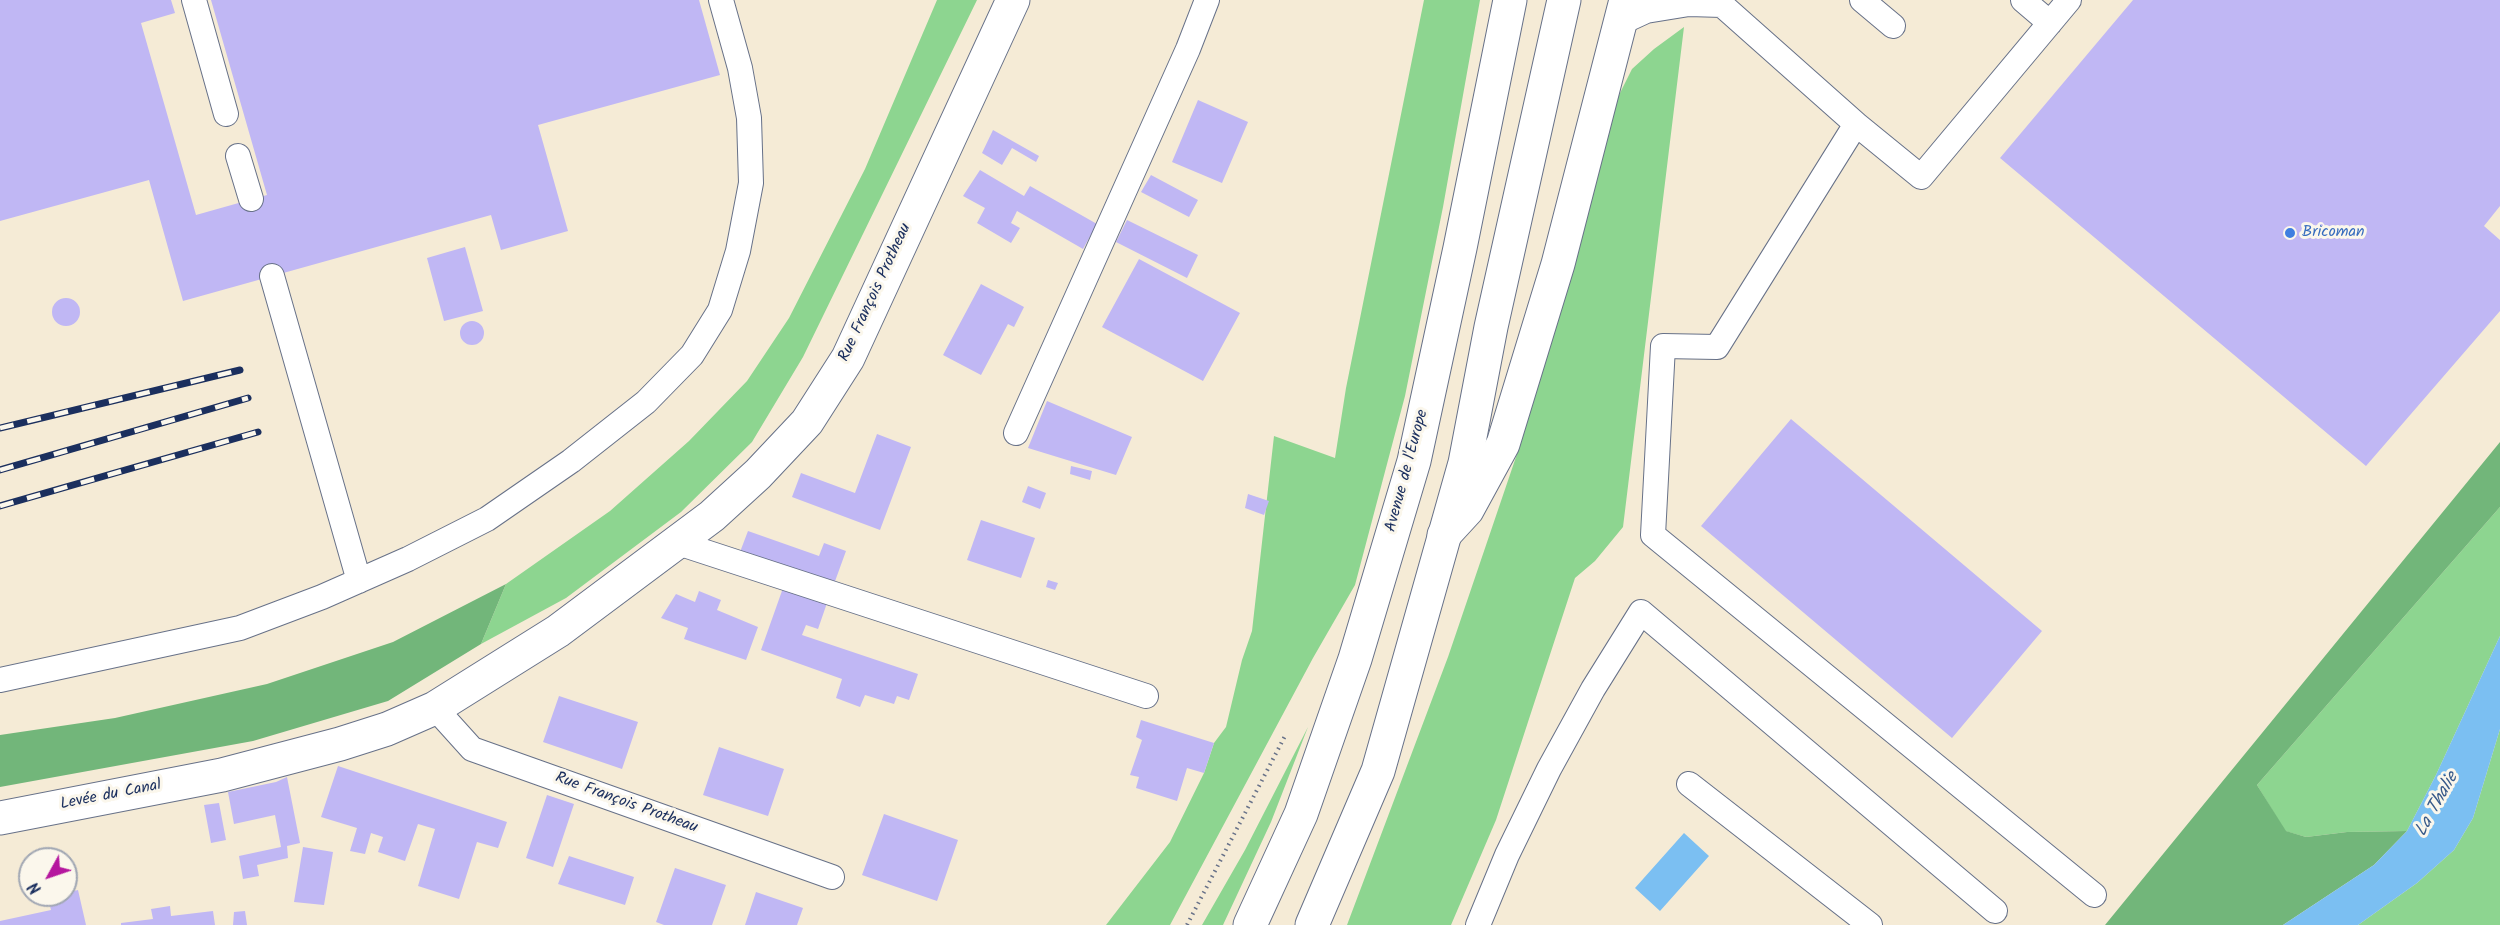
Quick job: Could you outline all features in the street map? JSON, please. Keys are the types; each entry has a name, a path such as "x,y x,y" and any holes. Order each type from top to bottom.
{"street":[{"name":"Rue François Protheau","path":"222,775 340,744 387,729 435,708 558,631 678,543 758,474 807,422 848,358 1013,0"},
{"name":"Avenue de l'Europe","path":"1250,925 1301,814 1356,659 1414,461 1510,0"},
{"path":"1312,925 1378,771 1465,463 1491,327 1564,0"},
{"path":"1444,535 1467,510 1503,444 1558,264 1623,12"},
{"name":"Levée du Canal","path":"0,818 222,775"}],"lane":[{"path":"194,0 226,114"},
{"path":"0,680 240,628 408,560 487,519 646,402 692,355 720,310 738,251 751,183 749,118 740,68 721,0"},
{"path":"1016,433 1208,0"},
{"path":"1862,0 1893,26"},
{"path":"2023,0 2050,23"},
{"path":"1623,12 1722,2 1856,124 1921,177 2069,0"},
{"path":"1856,124 1717,347 1663,346 1653,535 2094,895"},
{"path":"238,156 251,200"},
{"path":"272,276 359,581"},
{"path":"678,543 1146,696"},
{"path":"1478,925 1506,855 1549,769 1593,689 1641,612 1754,705 1995,911"},
{"name":"Rue François Protheau","path":"435,708 472,749 832,877"},
{"path":"1689,784 1870,925"}],"green space":[{"path":"937,0 977,0 803,357 752,442 681,512 566,598 481,644 506,584 610,511 689,441 747,381 789,318 865,169"},
{"path":"1424,0 1480,0 1443,207 1405,396 1355,585 1313,658 1170,925 1106,925 1170,842 1204,773 1214,743 1226,727 1242,660 1252,631 1274,436 1335,458 1346,388"},
{"path":"1684,27 1623,527 1595,561 1575,578 1496,820 1451,925 1347,925 1448,657 1517,454 1617,99 1632,69"},
{"path":"2500,442 2500,507 2257,785 2286,831 2306,837 2347,832 2407,831 2374,865 2283,925 2105,925"},
{"path":"2500,507 2500,636 2436,775 2407,831 2347,832 2306,837 2285,831 2257,785"},
{"path":"506,584 481,644 388,701 253,741 0,787 0,735 115,718 267,684 393,642"},
{"path":"1308,727 1271,822 1223,925 1202,925 1245,850"},
{"path":"2500,729 2500,925 2358,925 2417,883 2454,850 2473,818"}],"water":[{"name":"La Thalie","path":"2500,636 2500,729 2473,818 2454,850 2417,883 2358,925 2283,925 2374,865 2407,831 2436,775"},
{"path":"1684,833 1709,856 1660,911 1635,888"}],"building":[{"path":"0,0 171,0 175,13 141,23 196,215 267,195 211,0 699,0 720,75 538,125 568,231 501,250 491,215 183,301 149,180 0,221"},
{"name":"Bricoman","path":"2133,0 2500,0 2500,206 2484,226 2500,240 2500,311 2366,466 2000,158"},
{"path":"1198,100 1248,122 1222,183 1172,162"},
{"path":"993,130 1039,156 1036,162 1012,148 1002,165 982,153"},
{"path":"980,170 1024,196 1030,186 1097,224 1083,249 1017,211 1011,223 1020,228 1011,243 977,223 985,208 963,196"},
{"path":"1151,175 1198,200 1189,217 1141,192"},
{"path":"1127,220 1198,255 1187,278 1116,242"},
{"path":"465,247 483,311 444,321 427,258"},
{"path":"1139,259 1240,313 1203,381 1102,327"},
{"path":"981,284 1024,307 1014,327 1008,324 981,375 943,355"},
{"path":"66,298 76,302 80,312 76,322 66,326 56,322 52,312 56,302"},
{"path":"472,321 477,322 483,328 483,338 477,344 472,345 467,344 461,338 460,333 461,328 467,322"},
{"path":"1047,401 1132,437 1116,475 1028,448"},
{"path":"1791,419 2042,631 1952,738 1701,526"},
{"path":"877,434 911,447 880,530 792,497 801,473 855,493"},
{"path":"1071,466 1092,471 1090,480 1070,474"},
{"path":"1028,486 1046,493 1040,509 1022,502"},
{"path":"1248,494 1269,501 1264,515 1245,508"},
{"path":"981,520 1035,538 1021,578 967,560"},
{"path":"748,531 819,556 824,543 846,551 834,584 740,552"},
{"path":"1048,580 1058,583 1055,590 1046,587"},
{"path":"783,588 827,603 818,629 806,625 802,635 918,674 909,700 897,696 894,704 865,695 860,707 836,698 842,679 761,650"},
{"path":"699,591 721,600 717,610 758,627 746,660 684,639 688,628 661,618 676,594 695,602"},
{"path":"559,696 638,722 622,769 543,742"},
{"path":"1141,720 1214,743 1204,773 1187,768 1177,801 1136,788 1139,777 1130,775 1142,740 1136,737"},
{"path":"719,747 784,769 768,816 703,795"},
{"path":"338,766 507,822 498,848 477,842 459,899 418,886 435,829 418,824 405,861 378,852 383,837 371,833 365,854 350,851 357,828 321,817"},
{"path":"287,777 300,843 287,846 288,858 257,865 259,876 243,879 239,856 281,847 275,815 234,824 228,792 276,782"},
{"path":"547,795 574,804 553,867 526,858"},
{"path":"219,803 226,840 211,843 204,805"},
{"path":"884,814 958,840 937,901 862,875"},
{"path":"303,847 333,852 324,905 294,902"},
{"path":"569,856 634,877 625,905 558,884"},
{"path":"675,868 726,885 712,925 664,925 656,922"},
{"path":"78,890 86,925 0,925 0,921 51,910 50,907 78,907"},
{"path":"756,892 803,908 797,925 745,925"},
{"path":"170,906 171,916 213,911 215,925 121,925 121,923 153,919 151,909"},
{"path":"245,911 247,925 233,925 234,912"}],"railway":[{"path":"0,428 240,370"},
{"path":"0,470 248,398"},
{"path":"0,506 258,432"}],"place":[{"name":"Bricoman","path":"2290,233"}]}
